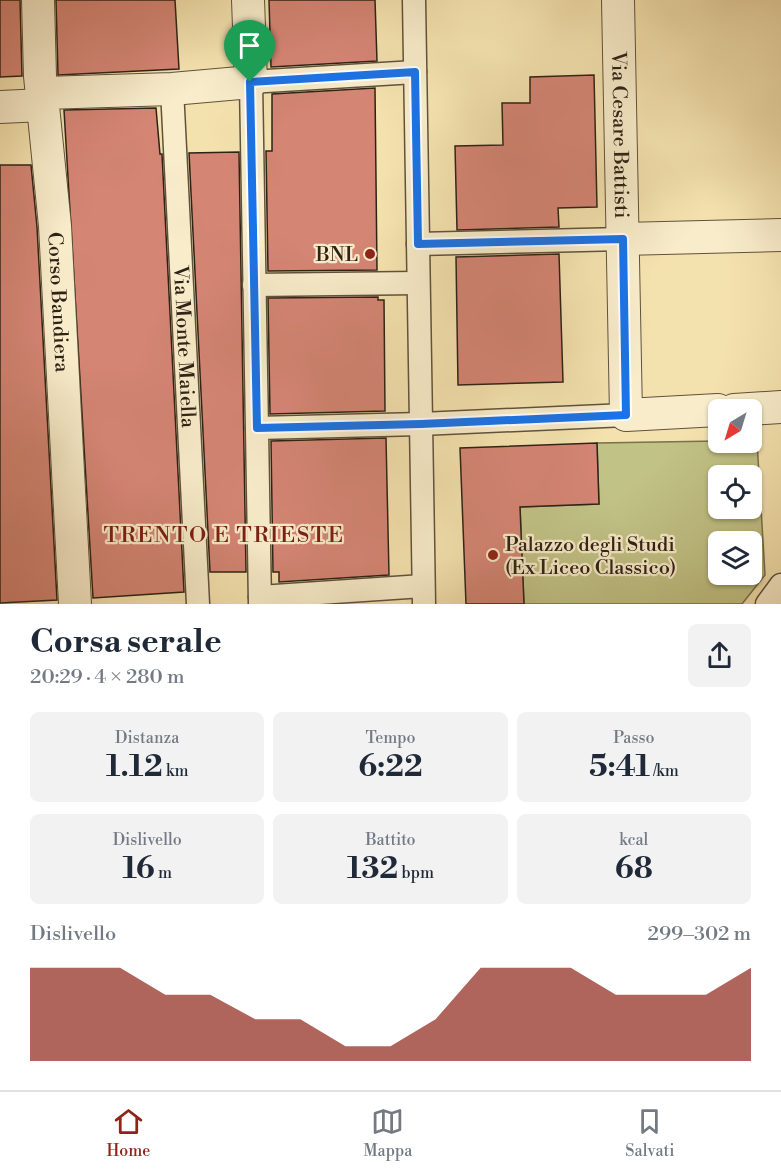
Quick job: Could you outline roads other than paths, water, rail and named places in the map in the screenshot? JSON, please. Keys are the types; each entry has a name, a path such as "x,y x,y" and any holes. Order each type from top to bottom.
{"street":[{"name":"Corso Bandiera","path":"38,0 40,76 55,226 75,604"},
{"path":"248,0 260,600 424,595 414,0"},
{"name":"Via Cesare Battisti","path":"618,0 626,415"},
{"path":"0,107 44,99 250,82 415,72"},
{"name":"Via Monte Maiella","path":"172,89 198,604"},
{"path":"418,244 781,235"},
{"path":"254,285 417,283"},
{"path":"762,408 781,407"},
{"path":"257,428 421,424 708,411"},
{"path":"767,604 781,585"}],"place":[{"name":"BNL","path":"370,254"},
{"name":"Palazzo degli Studi (Ex Liceo Classico)","path":"493,555"}],"district":[{"name":"TRENTO E TRIESTE","path":"224,534"}]}
